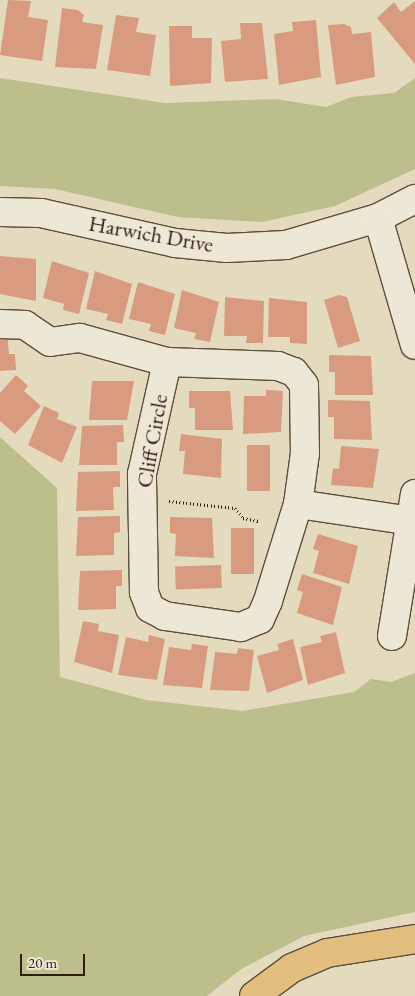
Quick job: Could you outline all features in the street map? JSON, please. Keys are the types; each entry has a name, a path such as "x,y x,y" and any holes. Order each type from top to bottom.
{"main road":[{"path":"254,996 292,968 327,953 415,939"}],"street":[{"name":"Harwich Drive","path":"0,212 41,213 175,243 227,248 286,245 378,218 415,199"},
{"path":"378,218 415,345"},
{"path":"0,324 25,325 50,342 80,338 167,362"},
{"name":"Cliff Circle","path":"167,362 278,366 294,372 304,385 305,453 298,504 260,619 241,627 165,616 150,608 144,592 142,474 167,362"},
{"path":"392,636 415,494"},
{"path":"298,504 412,521"}],"path":[{"path":"169,501 235,508 243,518 259,521"}],"green space":[{"path":"0,78 165,103 276,99 326,107 351,97 394,93 415,78 415,169 335,206 262,222 178,217 55,189 0,186"},
{"path":"0,437 57,488 60,677 146,700 243,711 354,692 371,679 391,682 415,673 415,912 304,936 241,969 207,996 0,996"}],"building":[{"path":"8,0 31,1 28,17 48,20 42,61 0,55"},
{"path":"415,1 415,64 377,18 394,2 401,12"},
{"path":"62,8 78,10 84,15 82,22 103,25 96,69 55,67"},
{"path":"116,15 139,18 136,32 156,35 150,76 107,70"},
{"path":"316,20 321,77 279,85 274,34 293,31 292,22"},
{"path":"240,23 262,23 268,79 225,82 221,41 241,39"},
{"path":"344,24 351,27 352,34 371,32 375,77 336,85 328,25"},
{"path":"169,26 192,26 192,38 212,38 211,83 170,86"},
{"path":"0,256 36,259 36,301 0,294"},
{"path":"52,261 89,273 79,314 63,310 64,304 43,298"},
{"path":"95,271 132,284 122,324 106,320 108,314 86,309"},
{"path":"138,282 175,294 165,335 149,331 151,324 129,319"},
{"path":"182,290 219,302 210,342 194,339 196,333 174,328"},
{"path":"339,295 347,297 360,341 338,348 324,300"},
{"path":"225,297 264,301 263,343 246,343 247,336 224,336"},
{"path":"269,298 307,302 307,344 290,343 290,337 268,337"},
{"path":"0,332 7,332 9,354 15,354 16,370 0,371"},
{"path":"329,355 371,356 373,395 335,395 335,372 329,372"},
{"path":"16,375 28,386 24,391 41,406 15,434 0,421 0,393"},
{"path":"92,381 134,381 127,420 89,420"},
{"path":"266,390 283,391 281,432 243,434 244,396 266,396"},
{"path":"189,391 230,391 233,430 195,430 195,408 189,408"},
{"path":"328,400 370,401 372,440 334,439 334,417 328,417"},
{"path":"44,406 59,413 57,419 77,427 62,463 28,445"},
{"path":"123,425 124,442 117,442 117,465 79,465 82,426"},
{"path":"181,434 222,439 221,478 183,474 185,451 179,451"},
{"path":"247,445 270,445 270,491 247,491"},
{"path":"341,446 379,449 373,488 331,485 333,468 339,469"},
{"path":"120,471 120,487 113,487 114,510 76,511 78,472"},
{"path":"120,516 120,532 114,533 114,555 76,556 78,517"},
{"path":"170,517 212,518 214,558 175,556 176,534 170,533"},
{"path":"231,528 254,528 254,574 231,574"},
{"path":"318,534 358,546 349,584 313,573 319,551 313,549"},
{"path":"221,565 222,588 176,590 175,567"},
{"path":"122,570 122,586 116,586 116,609 78,610 80,571"},
{"path":"302,574 342,587 333,625 297,613 303,592 297,590"},
{"path":"83,621 99,624 98,631 119,635 112,673 74,662"},
{"path":"336,632 345,673 308,685 300,647 322,642 320,636"},
{"path":"149,635 165,639 157,680 118,675 126,637 148,642"},
{"path":"293,639 303,680 267,693 257,656 279,650 277,644"},
{"path":"192,644 208,646 202,688 163,685 169,647 191,650"},
{"path":"238,648 254,650 249,691 210,690 215,652 237,654"}]}
